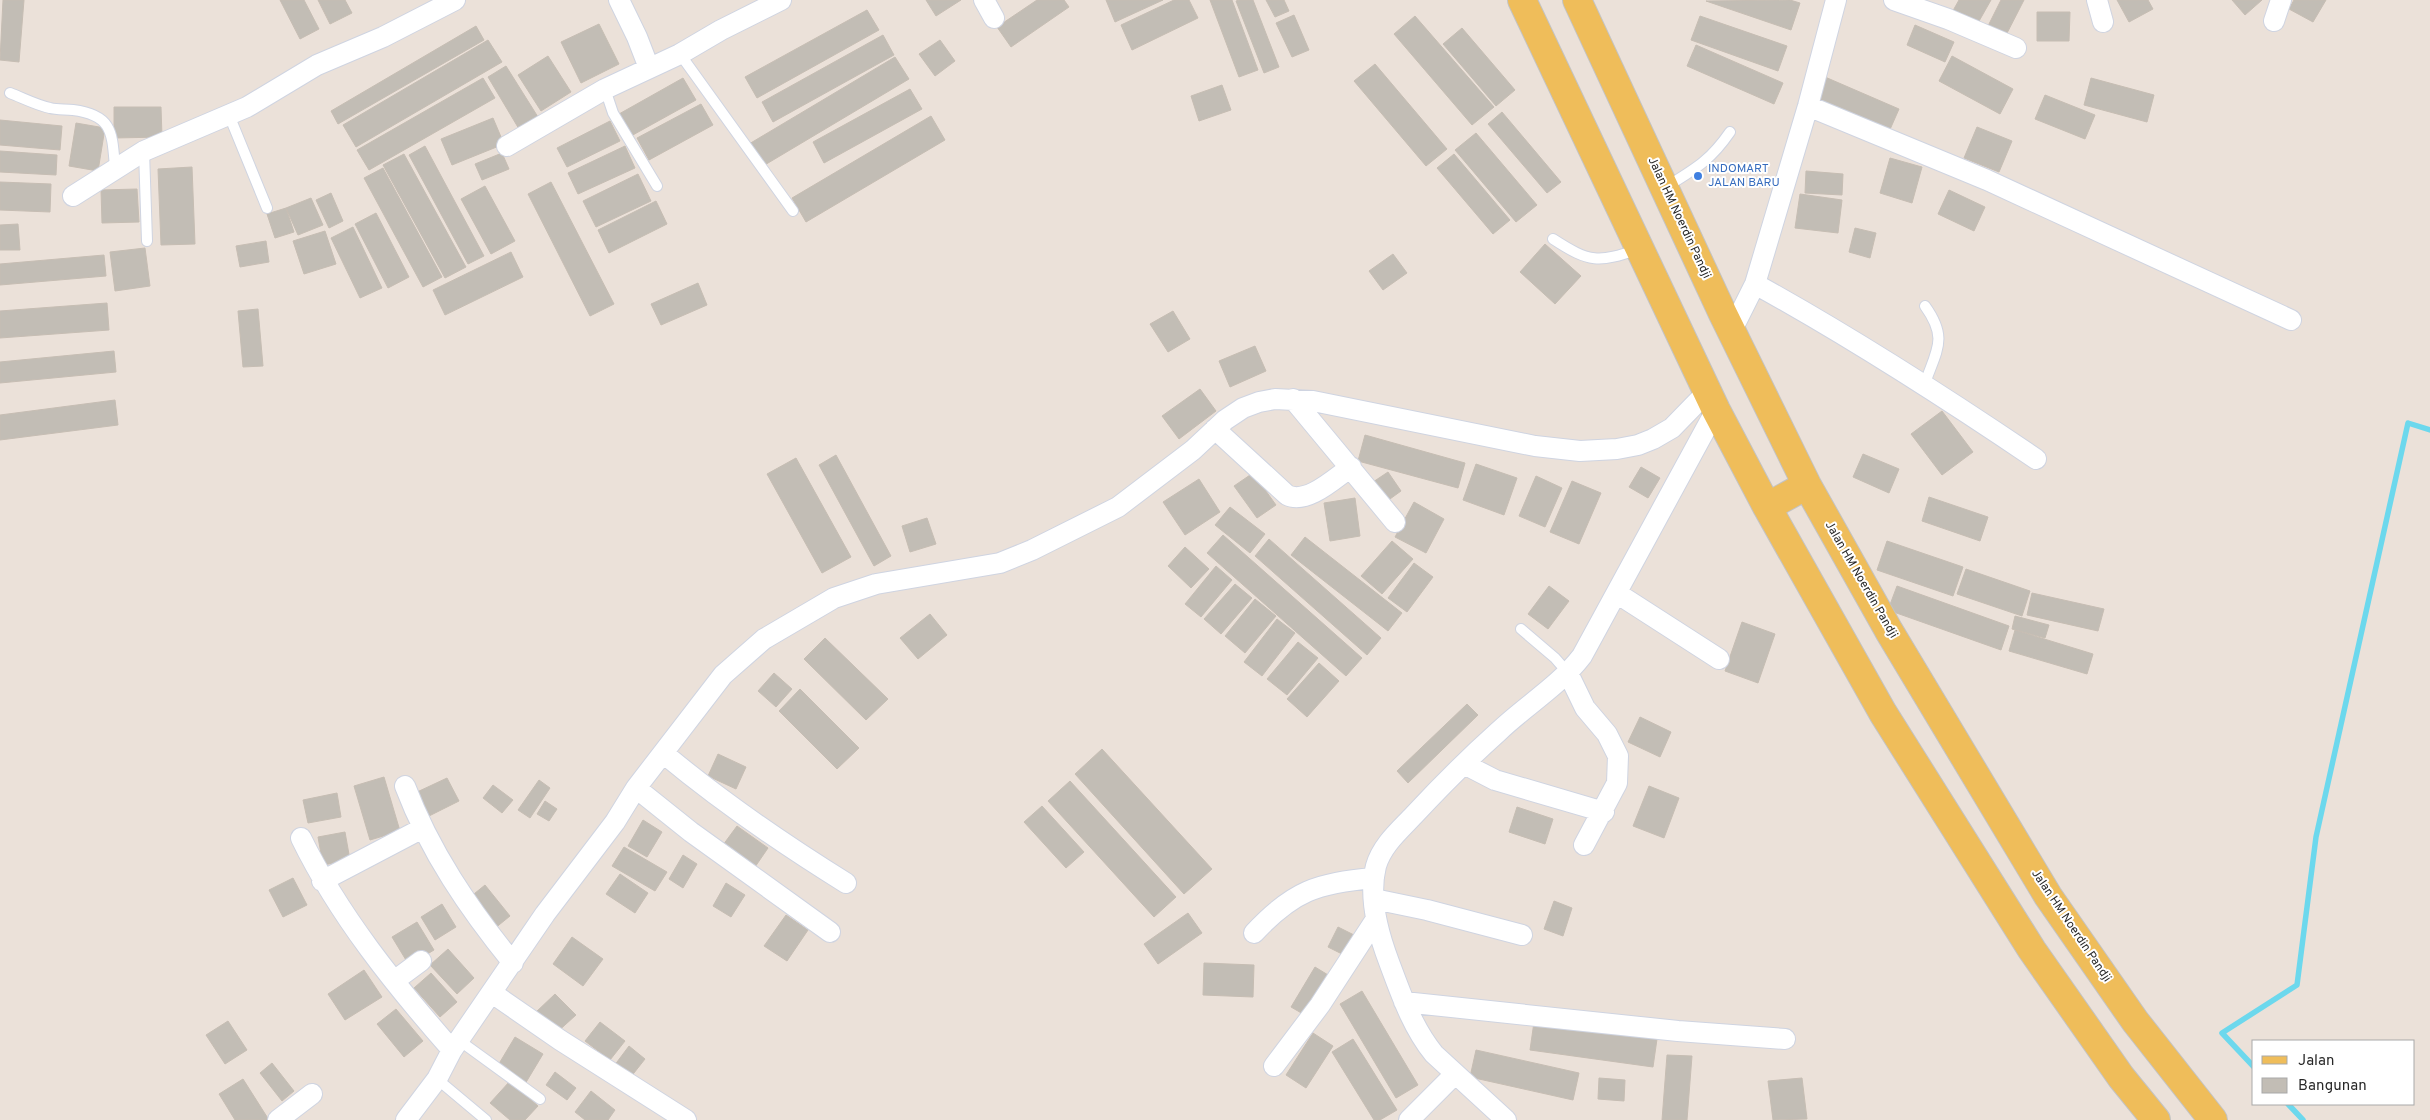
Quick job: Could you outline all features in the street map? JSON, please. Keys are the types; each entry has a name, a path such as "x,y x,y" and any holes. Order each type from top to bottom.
{"main road":[{"path":"1522,0 1712,401 1766,507 1883,712 2027,942 2121,1077 2156,1120"},
{"name":"Jalan HM Noerdin Pandji","path":"1577,0 1675,182 1732,330 1807,485 1890,631 2048,896 2136,1021 2213,1120"},
{"path":"1766,507 1807,485"}],"street":[{"path":"73,196 115,167 144,151 247,107 317,65 383,37 455,0"},
{"path":"619,0 637,37 649,68"},
{"path":"507,146 605,89 680,54 721,30 781,0"},
{"path":"984,0 994,18"},
{"path":"1732,330 1755,284 1808,106 1836,0"},
{"path":"1894,0 1948,19 2016,48"},
{"path":"2096,0 2103,22"},
{"path":"2274,21 2281,0"},
{"path":"1808,106 1987,180 2291,320"},
{"path":"1755,284 1860,343 1925,384 2036,459"},
{"path":"406,1120 437,1079 456,1045 545,914 615,822 636,788 723,675 773,634 834,598 876,584 1000,563 1032,550 1118,507 1170,468 1215,429 1243,408 1259,402 1293,399 1352,408 1535,446 1580,451 1617,449 1638,445 1672,428 1712,401"},
{"path":"1293,399 1395,522"},
{"path":"1506,1120 1423,1042 1404,1002 1375,909 1374,878 1379,858 1387,845 1427,801 1498,732 1568,673 1592,642 1618,594 1712,401"},
{"path":"1215,429 1284,493 1293,498 1303,497 1351,467"},
{"path":"1618,594 1719,659"},
{"path":"1568,673 1585,708 1607,734 1618,756 1617,783 1604,812 1584,845"},
{"path":"663,753 721,801 782,844 846,883"},
{"path":"1466,765 1494,780 1604,812"},
{"path":"405,786 423,828 444,868 484,926 513,963"},
{"path":"636,788 691,832 830,932"},
{"path":"322,881 423,828"},
{"path":"301,838 322,881 394,981 456,1045"},
{"path":"1254,933 1282,905 1295,896 1337,883 1374,878"},
{"path":"1375,909 1426,910 1522,935"},
{"path":"1274,1066 1320,1005 1375,909"},
{"path":"394,981 421,961"},
{"path":"492,993 547,1031 686,1120"},
{"path":"1404,1002 1678,1031 1785,1039"},
{"path":"1409,1120 1455,1074"},
{"path":"278,1120 312,1094"}],"lane":[{"path":"680,54 793,211"},
{"path":"605,89 614,114 657,186"},
{"path":"10,93 51,108 85,112 99,116 108,126 113,144 115,167"},
{"path":"229,115 267,208"},
{"path":"1675,182 1698,169 1713,154 1730,132"},
{"path":"144,151 147,241"},
{"path":"1554,239 1570,250 1596,260 1605,260 1640,248"},
{"path":"1925,306 1934,320 1939,338 1925,384"},
{"path":"1521,629 1555,658 1568,673"},
{"path":"456,1045 540,1099"},
{"path":"437,1079 486,1120"}],"building":[{"path":"3,0 24,0 19,62 0,60"},
{"path":"280,0 304,0 319,29 300,39"},
{"path":"318,0 345,0 352,13 330,24"},
{"path":"926,0 961,0 936,16"},
{"path":"1037,0 1064,0 1069,7 1011,47 997,27"},
{"path":"1106,0 1163,0 1115,22"},
{"path":"1174,0 1189,0 1198,18 1132,50 1121,25"},
{"path":"1210,0 1232,0 1258,70 1239,77"},
{"path":"1253,0 1279,67 1264,73 1236,1"},
{"path":"1266,0 1284,0 1289,11 1275,17"},
{"path":"1790,0 1800,3 1791,30 1706,1"},
{"path":"1959,0 1991,0 1974,30 1950,16"},
{"path":"2001,0 2024,0 2004,39 1986,30"},
{"path":"2117,0 2148,0 2153,9 2129,22"},
{"path":"2232,0 2262,0 2245,15"},
{"path":"2294,0 2326,0 2313,22 2289,9"},
{"path":"867,10 879,30 757,98 745,77"},
{"path":"2037,12 2070,12 2069,41 2037,41"},
{"path":"1294,15 1309,50 1292,57 1276,23"},
{"path":"1415,16 1494,107 1472,125 1394,34"},
{"path":"1700,16 1787,46 1778,71 1691,40"},
{"path":"599,24 619,64 581,83 561,42"},
{"path":"1915,25 1954,42 1945,62 1907,45"},
{"path":"476,26 484,40 338,124 331,111"},
{"path":"1462,28 1515,90 1496,106 1443,44"},
{"path":"883,35 894,55 773,122 762,102"},
{"path":"488,40 502,62 356,147 343,125"},
{"path":"940,40 955,61 935,76 919,54"},
{"path":"1696,45 1783,83 1774,104 1687,66"},
{"path":"548,56 571,92 541,111 518,75"},
{"path":"1952,56 2013,89 2000,114 1939,81"},
{"path":"895,57 909,79 763,166 749,144"},
{"path":"1375,64 1447,149 1426,166 1354,81"},
{"path":"506,66 538,117 519,129 488,77"},
{"path":"1825,77 1899,109 1888,134 1814,103"},
{"path":"483,78 495,98 369,170 357,150"},
{"path":"683,78 696,100 631,136 619,114"},
{"path":"2091,78 2154,95 2147,122 2084,105"},
{"path":"1222,85 1231,110 1199,121 1191,96"},
{"path":"910,89 922,109 824,163 813,142"},
{"path":"2045,95 2095,115 2085,139 2035,119"},
{"path":"701,104 713,125 649,160 637,138"},
{"path":"114,107 161,107 162,137 114,138"},
{"path":"1502,112 1561,182 1547,193 1488,124"},
{"path":"931,116 945,140 806,222 792,198"},
{"path":"493,118 504,144 452,165 441,139"},
{"path":"0,120 62,126 60,150 0,145"},
{"path":"610,121 620,141 567,167 557,148"},
{"path":"76,123 105,128 98,171 69,166"},
{"path":"1977,127 2012,141 1999,172 1964,158"},
{"path":"1476,133 1537,205 1516,222 1455,150"},
{"path":"425,146 484,256 468,264 409,155"},
{"path":"625,146 635,168 578,194 568,173"},
{"path":"0,151 57,155 56,175 0,172"},
{"path":"502,153 509,169 482,180 475,164"},
{"path":"404,154 466,267 445,278 383,165"},
{"path":"1454,154 1510,220 1493,234 1437,168"},
{"path":"1890,158 1922,167 1912,203 1880,193"},
{"path":"192,167 195,244 161,245 158,169"},
{"path":"383,168 442,277 423,287 364,178"},
{"path":"1806,171 1843,174 1842,195 1805,193"},
{"path":"638,174 651,201 596,227 583,201"},
{"path":"0,182 51,184 50,212 0,210"},
{"path":"551,182 614,304 590,316 528,194"},
{"path":"485,186 515,241 491,254 461,199"},
{"path":"137,189 139,222 102,223 101,190"},
{"path":"1949,190 1985,207 1974,231 1938,214"},
{"path":"331,193 343,221 329,228 316,200"},
{"path":"1800,194 1842,200 1838,233 1795,228"},
{"path":"311,198 323,225 298,235 286,208"},
{"path":"656,201 667,224 609,253 598,230"},
{"path":"286,208 294,232 275,238 267,214"},
{"path":"376,213 409,277 388,288 355,224"},
{"path":"18,224 20,250 0,250 0,225"},
{"path":"353,227 382,288 360,298 331,238"},
{"path":"1855,228 1876,233 1870,258 1849,252"},
{"path":"325,231 336,264 304,274 293,241"},
{"path":"266,241 269,262 240,267 236,246"},
{"path":"1545,244 1581,276 1555,304 1520,272"},
{"path":"145,248 150,286 115,291 110,252"},
{"path":"511,252 523,277 445,315 433,290"},
{"path":"1393,254 1407,273 1383,290 1369,271"},
{"path":"104,255 106,276 0,285 0,264"},
{"path":"698,283 707,305 661,325 651,304"},
{"path":"107,303 109,330 0,338 0,311"},
{"path":"258,309 263,366 243,367 238,311"},
{"path":"1173,311 1190,339 1168,352 1150,324"},
{"path":"1255,346 1266,371 1230,387 1219,361"},
{"path":"114,351 116,372 0,383 0,362"},
{"path":"1200,389 1216,411 1179,439 1162,416"},
{"path":"115,400 118,425 0,440 0,415"},
{"path":"1942,411 1973,452 1942,475 1911,434"},
{"path":"1365,435 1465,463 1458,488 1358,461"},
{"path":"1863,454 1899,469 1889,493 1853,477"},
{"path":"836,455 891,556 874,566 819,465"},
{"path":"796,458 851,557 822,573 767,474"},
{"path":"1476,464 1517,478 1504,515 1463,500"},
{"path":"1641,467 1660,478 1648,498 1629,487"},
{"path":"1388,472 1401,491 1383,504 1370,484"},
{"path":"1253,473 1276,505 1257,518 1234,486"},
{"path":"1536,476 1562,488 1545,527 1519,516"},
{"path":"1199,479 1220,512 1185,535 1163,502"},
{"path":"1572,481 1601,493 1579,544 1550,532"},
{"path":"1929,497 1988,517 1980,541 1922,521"},
{"path":"1355,498 1360,536 1330,541 1324,503"},
{"path":"1414,502 1444,519 1426,553 1395,537"},
{"path":"1230,507 1265,534 1250,553 1215,525"},
{"path":"927,518 936,544 910,552 902,526"},
{"path":"1223,535 1362,658 1346,676 1207,553"},
{"path":"1305,537 1402,613 1388,631 1291,555"},
{"path":"1269,539 1381,638 1367,655 1255,556"},
{"path":"1392,541 1413,559 1382,594 1361,576"},
{"path":"1887,541 1963,567 1953,596 1877,570"},
{"path":"1185,547 1209,569 1191,588 1168,566"},
{"path":"1414,563 1433,577 1407,612 1388,598"},
{"path":"1216,566 1232,580 1201,617 1185,604"},
{"path":"1966,569 2030,591 2022,616 1957,594"},
{"path":"1235,584 1252,598 1221,634 1204,619"},
{"path":"1549,586 1569,601 1548,629 1528,614"},
{"path":"1897,586 2009,626 2001,650 1888,610"},
{"path":"2032,593 2104,609 2098,631 2027,615"},
{"path":"1255,599 1276,616 1245,653 1225,636"},
{"path":"930,614 947,635 918,659 900,638"},
{"path":"2015,616 2049,625 2045,638 2012,629"},
{"path":"1277,619 1295,633 1262,676 1244,662"},
{"path":"1742,622 1775,634 1758,683 1725,671"},
{"path":"2015,630 2093,654 2087,674 2009,651"},
{"path":"825,638 888,699 866,720 804,659"},
{"path":"1298,642 1318,658 1287,695 1267,679"},
{"path":"1319,663 1339,681 1307,717 1287,699"},
{"path":"774,673 792,689 776,707 758,691"},
{"path":"800,689 859,748 837,769 779,711"},
{"path":"1467,704 1478,715 1408,783 1397,771"},
{"path":"1640,717 1671,732 1660,757 1628,742"},
{"path":"1102,749 1212,869 1184,894 1075,774"},
{"path":"718,754 746,767 736,789 708,776"},
{"path":"384,777 400,831 370,840 354,786"},
{"path":"447,778 459,801 427,817 415,793"},
{"path":"539,780 550,788 530,818 518,810"},
{"path":"1070,781 1176,897 1154,917 1048,801"},
{"path":"493,785 513,800 502,813 483,798"},
{"path":"1649,786 1679,798 1664,838 1633,826"},
{"path":"337,793 341,817 308,823 303,800"},
{"path":"545,801 557,809 549,821 537,814"},
{"path":"1042,806 1084,852 1066,868 1024,822"},
{"path":"1517,807 1553,819 1545,844 1509,832"},
{"path":"643,820 662,832 647,857 628,846"},
{"path":"737,826 768,848 755,867 723,845"},
{"path":"345,832 350,860 323,865 318,837"},
{"path":"624,847 667,872 655,891 612,866"},
{"path":"683,855 697,864 683,888 669,879"},
{"path":"620,874 648,893 635,913 606,894"},
{"path":"293,878 307,905 283,917 269,890"},
{"path":"726,883 745,895 731,917 713,906"},
{"path":"485,885 510,916 494,929 469,898"},
{"path":"1554,901 1572,908 1563,936 1544,929"},
{"path":"442,904 456,927 435,940 421,917"},
{"path":"1188,913 1202,933 1158,964 1144,944"},
{"path":"786,915 808,930 787,961 764,946"},
{"path":"417,922 434,950 409,965 392,937"},
{"path":"1338,927 1354,935 1344,955 1328,947"},
{"path":"572,937 603,959 583,986 553,964"},
{"path":"448,949 474,978 457,994 430,965"},
{"path":"1204,963 1254,965 1253,997 1203,995"},
{"path":"1315,967 1333,978 1310,1018 1291,1007"},
{"path":"364,970 382,997 345,1020 328,994"},
{"path":"431,973 457,1002 440,1017 414,988"},
{"path":"1362,991 1418,1085 1396,1098 1340,1004"},
{"path":"555,994 576,1015 555,1034 535,1013"},
{"path":"396,1009 423,1041 404,1057 377,1024"},
{"path":"228,1021 247,1050 225,1064 206,1035"},
{"path":"600,1022 625,1041 610,1060 585,1041"},
{"path":"1534,1022 1657,1039 1653,1067 1530,1050"},
{"path":"1313,1033 1333,1046 1306,1088 1286,1075"},
{"path":"515,1037 543,1054 525,1084 497,1067"},
{"path":"1353,1039 1397,1110 1380,1120 1374,1120 1332,1052"},
{"path":"629,1046 645,1059 630,1078 614,1066"},
{"path":"1476,1050 1579,1073 1573,1100 1470,1077"},
{"path":"1667,1055 1692,1056 1687,1120 1662,1120"},
{"path":"272,1063 294,1091 282,1101 260,1073"},
{"path":"555,1072 576,1088 567,1100 546,1085"},
{"path":"1599,1078 1625,1080 1624,1101 1598,1099"},
{"path":"1802,1078 1807,1119 1773,1120 1768,1081"},
{"path":"243,1079 269,1120 235,1120 219,1094"},
{"path":"510,1081 538,1106 525,1120 510,1120 490,1103"},
{"path":"591,1091 615,1110 608,1120 585,1120 575,1112"}],"waterway":[{"path":"2252,1065 2222,1033 2297,985 2316,837 2408,423 2430,430"},
{"path":"2289,1105 2303,1120"}],"place":[{"name":"INDOMART JALAN BARU","path":"1698,176"}]}
